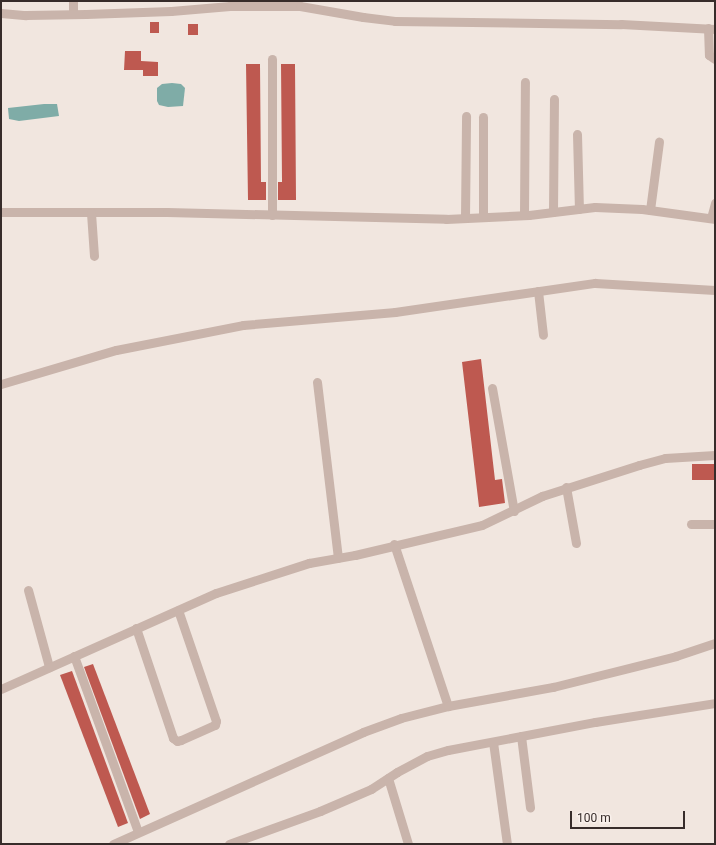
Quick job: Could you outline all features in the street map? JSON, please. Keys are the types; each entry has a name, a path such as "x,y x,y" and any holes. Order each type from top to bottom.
{"street":[{"path":"73,1 73,14"},
{"path":"1,12 26,15 171,11 230,6 300,6 363,18 402,21 621,24 712,28 708,55 715,59"},
{"path":"272,59 272,215"},
{"path":"524,215 525,82"},
{"path":"553,212 554,99"},
{"path":"465,218 466,116"},
{"path":"483,117 483,217"},
{"path":"578,134 579,209"},
{"path":"650,210 660,142"},
{"path":"1,212 167,212 465,218 524,215 595,208 650,210 713,219 715,203"},
{"path":"91,213 94,256"},
{"path":"1,384 116,350 243,325 395,312 596,283 715,290"},
{"path":"538,291 543,335"},
{"path":"317,382 338,558"},
{"path":"492,388 514,511"},
{"path":"1,689 216,593 302,566 482,525 514,511 542,496 566,487 600,479 622,470 665,458 715,455"},
{"path":"566,487 576,543"},
{"path":"691,524 715,524"},
{"path":"394,544 448,706"},
{"path":"28,590 49,667"},
{"path":"136,628 173,738 177,741 181,740 215,725 216,721 178,610"},
{"path":"113,844 363,732 401,718 448,706 553,687 676,656 715,643"},
{"path":"74,656 138,832"},
{"path":"229,844 320,811 371,789 427,756 448,750 594,722 715,703"},
{"path":"521,736 530,807"},
{"path":"493,742 507,844"},
{"path":"388,778 408,844"}],"water":[{"path":"162,84 181,84 185,88 183,106 168,107 159,105 157,101 157,88"},
{"path":"57,104 59,116 19,121 9,119 8,108"}],"building":[{"path":"150,22 159,22 159,33 150,33"},
{"path":"188,24 198,24 198,35 188,35"},
{"path":"125,51 141,51 141,61 158,62 158,76 143,76 143,70 124,70"},
{"path":"246,64 260,64 261,182 266,182 266,200 248,200"},
{"path":"281,64 295,64 296,200 278,200 278,182 282,182"},
{"path":"481,359 495,480 502,479 505,503 479,507 462,362"},
{"path":"692,464 715,464 715,480 692,480"},
{"path":"93,664 150,814 140,819 84,667"},
{"path":"72,671 128,823 118,827 60,675"}]}
